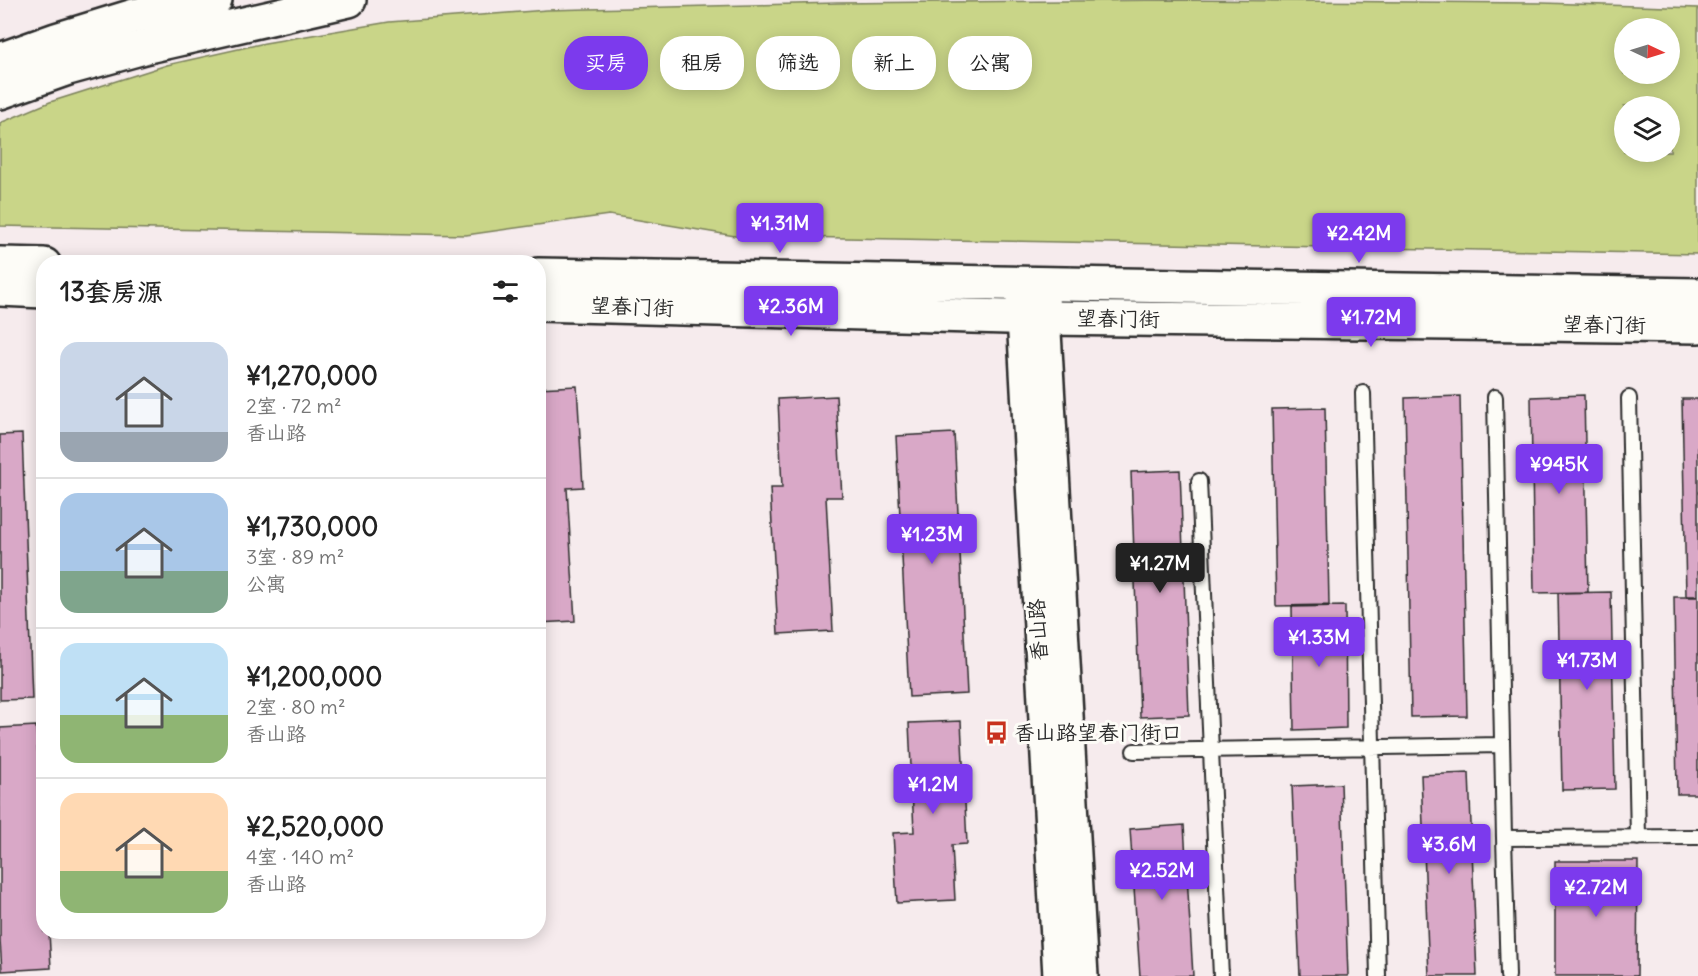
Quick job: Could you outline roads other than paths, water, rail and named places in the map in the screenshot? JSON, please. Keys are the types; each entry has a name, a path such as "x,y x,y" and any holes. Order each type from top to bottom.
{"street":[{"path":"0,60 56,39 134,16 215,0"},
{"path":"0,92 68,68 144,47 349,0"},
{"path":"0,264 36,265"},
{"name":"望春门街","path":"546,275 1698,295"},
{"name":"香山路","path":"1032,284 1057,976"},
{"path":"0,289 36,291"},
{"name":"望春门街","path":"546,304 1033,318 1698,326"},
{"name":"香山路","path":"1033,318 1084,976"}],"lane":[{"path":"1363,393 1378,976"},
{"path":"1495,397 1508,976"},
{"path":"1629,398 1638,838"},
{"path":"1199,482 1221,976"},
{"path":"1134,751 1502,745"},
{"path":"1504,838 1698,837"}],"place":[{"name":"香山路望春门街口","path":"996,733"}]}
